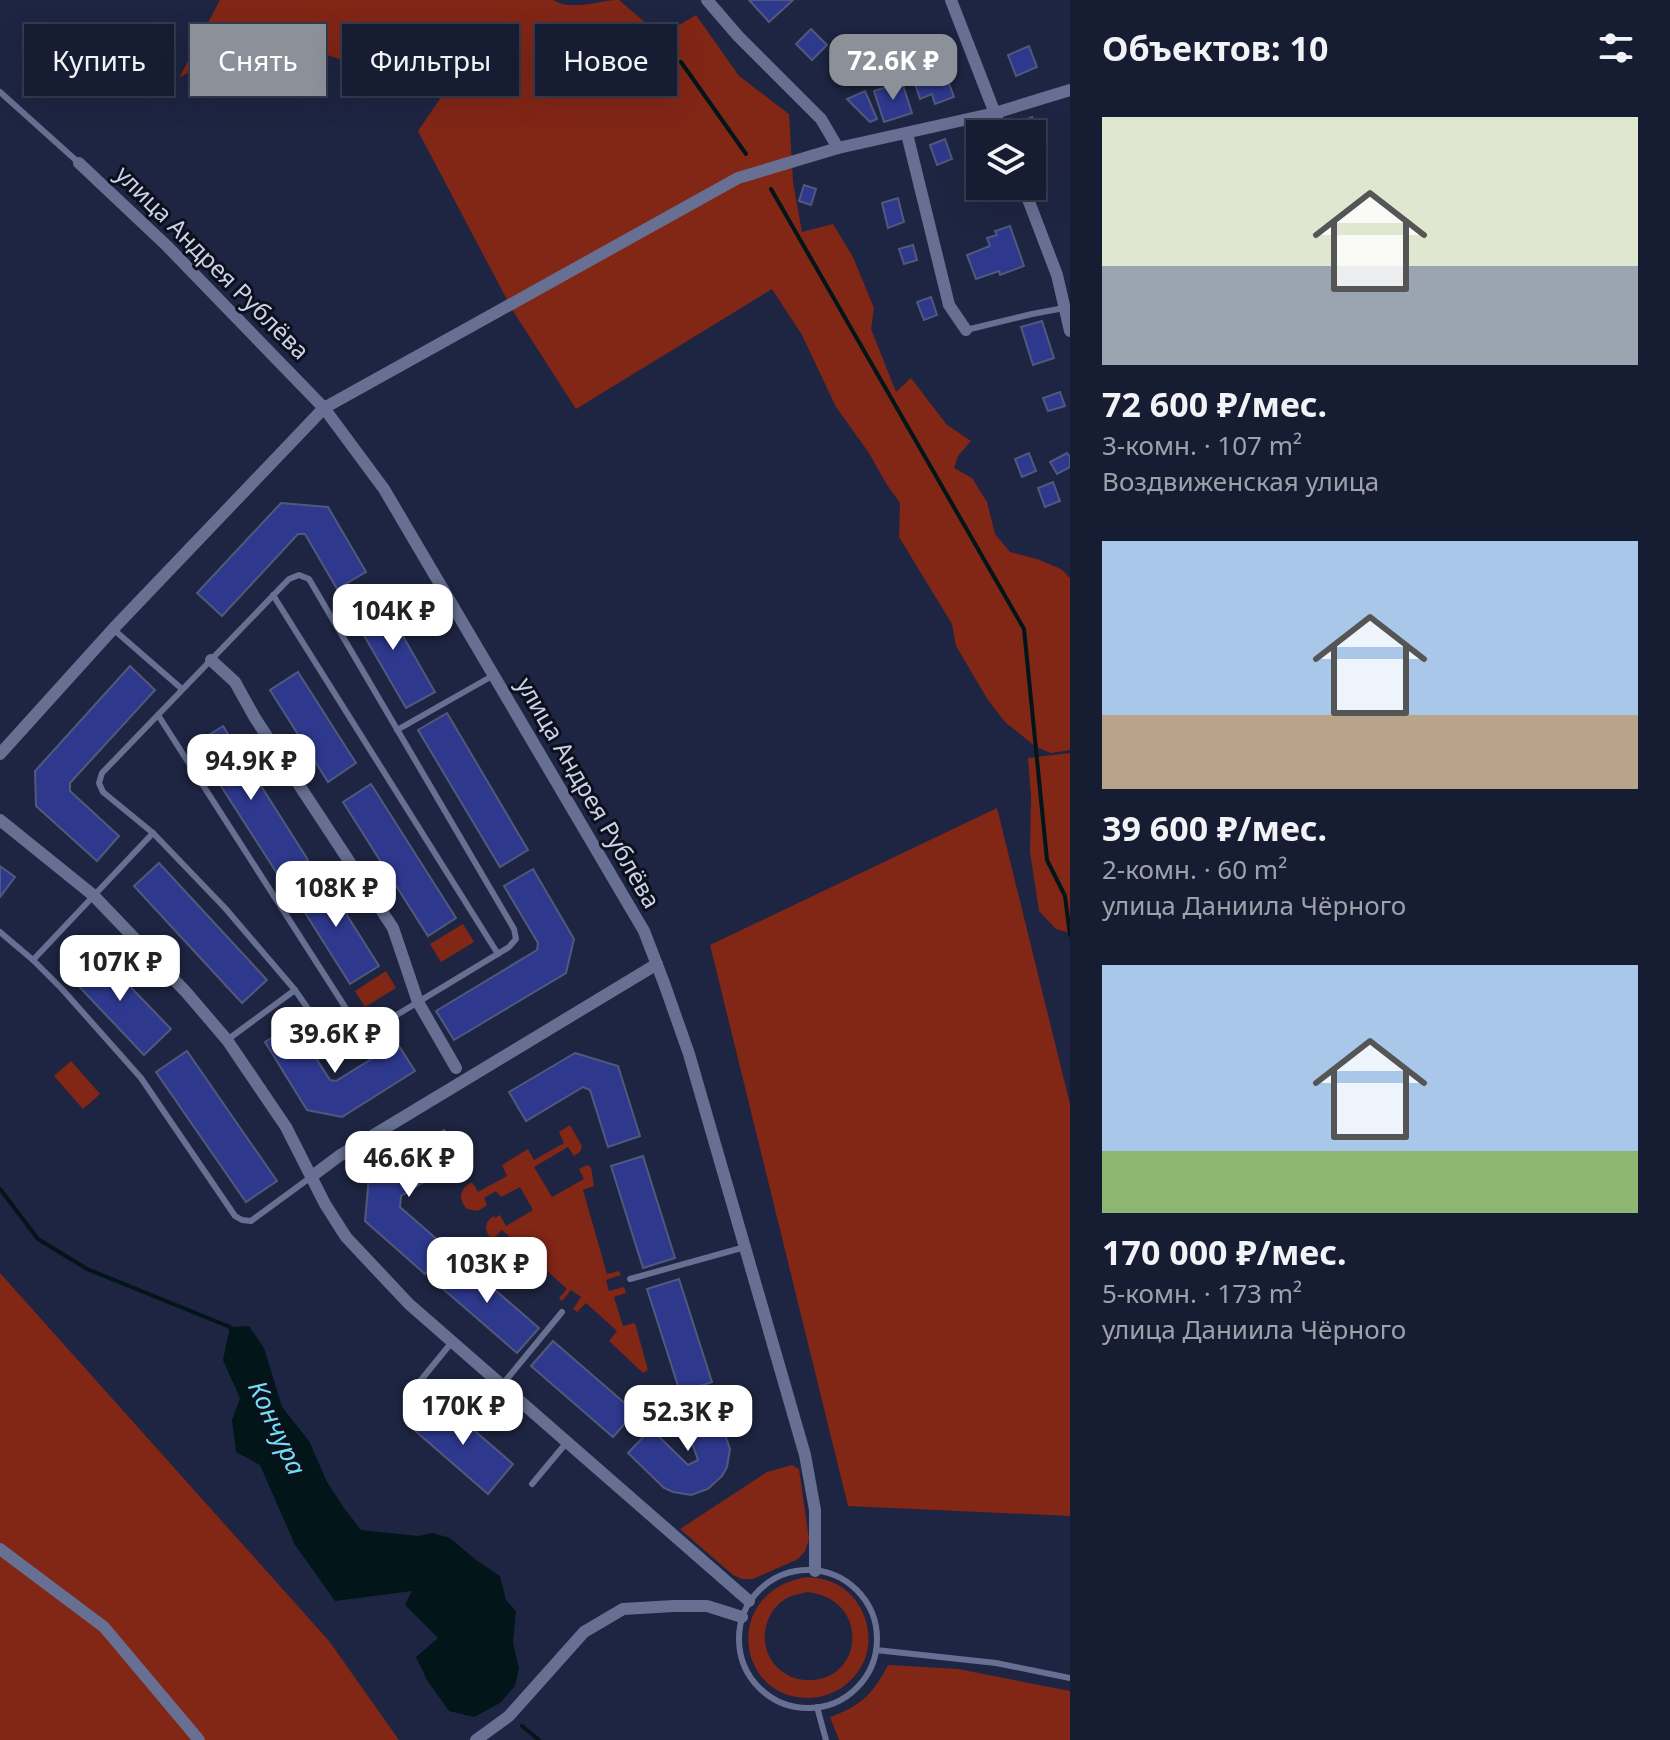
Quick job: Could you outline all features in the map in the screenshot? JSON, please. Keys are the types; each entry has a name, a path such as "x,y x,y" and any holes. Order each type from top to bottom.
{"street":[{"path":"707,0 738,36 821,119 838,148"},
{"path":"951,0 998,120"},
{"path":"0,754 113,629 324,408 738,178 838,148 995,113 1070,90"},
{"path":"907,134 949,305 966,330"},
{"name":"улица Андрея Рублёва","path":"79,163 167,246 324,408 384,489 636,917 657,964 689,1054 808,1470 815,1510 815,1571"},
{"path":"1028,200 1057,275 1070,331"},
{"path":"211,660 235,682 255,718 393,928 418,1002 456,1068"},
{"path":"0,820 93,895 186,992 227,1040 286,1127 325,1204 346,1237 409,1304 749,1601"},
{"path":"311,1177 339,1156 657,964"},
{"path":"0,1549 104,1627 199,1740"},
{"path":"476,1740 509,1716 584,1632 623,1609 707,1606 742,1617"}],"lane":[{"path":"0,92 79,163"},
{"path":"966,330 1064,308"},
{"path":"299,575 309,579 514,929 516,939 509,947 352,1042 341,1044 329,1039 295,990 225,908 153,833 103,792 99,783 102,773 211,660 289,579 299,575"},
{"path":"273,595 498,954"},
{"path":"113,629 182,689"},
{"path":"397,730 494,675"},
{"path":"158,715 363,1035"},
{"path":"33,960 153,833"},
{"path":"0,932 62,989 141,1078 235,1216 251,1221 311,1177"},
{"path":"227,1040 295,990"},
{"path":"630,1279 745,1247"},
{"path":"502,1385 562,1312"},
{"path":"412,1391 452,1342"},
{"path":"532,1484 567,1442"},
{"path":"815,1571 840,1577 855,1587 866,1600 878,1633 876,1650 870,1672 856,1689 838,1701 817,1707 794,1706 773,1698 756,1683 744,1664 739,1641 742,1617 749,1601 774,1579 789,1572 815,1571"},
{"path":"876,1650 996,1663 1070,1678"},
{"path":"817,1707 826,1740"}],"shaded area":[{"path":"220,0 553,0 577,5 619,0 647,24 535,24 535,96 677,96 677,26 696,15 739,76 789,114 793,182 802,232 833,224 853,257 874,308 871,329 896,392 911,378 947,425 971,441 958,456 954,468 972,478 987,502 995,534 1010,552 1061,569 1070,578 1070,750 1051,753 1036,747 1005,722 988,700 956,646 952,624 899,537 900,503 836,407 802,335 772,289 576,409 513,311 418,131 442,96 519,96 519,24 342,24 342,60 326,55 326,24 207,24"},
{"path":"190,57 190,72 179,78"},
{"path":"1070,753 1070,933 1056,929 1039,911 1030,852 1028,758"},
{"path":"997,808 1070,1104 1070,1516 848,1506 710,945"},
{"path":"463,924 474,942 441,962 430,944"},
{"path":"386,971 396,988 365,1007 355,991"},
{"path":"71,1061 100,1094 83,1109 54,1076"},
{"path":"570,1125 582,1146 580,1152 574,1156 568,1147 534,1167 552,1197 584,1179 579,1169 587,1165 591,1167 594,1186 583,1190 607,1274 619,1271 621,1275 606,1280 609,1291 624,1287 626,1293 614,1297 623,1326 635,1323 648,1370 643,1373 609,1341 617,1331 586,1303 577,1312 573,1309 581,1297 571,1290 562,1301 559,1298 567,1289 502,1230 493,1239 488,1234 486,1224 490,1218 500,1215 506,1226 533,1210 520,1187 501,1197 496,1191 484,1198 487,1205 478,1211 467,1209 462,1201 461,1194 468,1184 472,1182 478,1192 507,1176 502,1165 528,1149 534,1160 564,1143 559,1132"},
{"path":"0,1273 329,1641 399,1740 0,1740"},
{"path":"792,1465 799,1469 809,1539 798,1559 753,1579 742,1579 733,1575 680,1529 767,1472"},
{"path":"807,1577 829,1581 847,1591 863,1612 868,1637 864,1662 853,1678 836,1691 810,1698 785,1694 766,1682 754,1664 748,1644 751,1622 761,1602 779,1586","holes":["807,1592 828,1598 842,1609 850,1624 852,1640 849,1655 840,1668 826,1677 807,1680 790,1676 775,1665 766,1648 767,1621 777,1606 795,1595"]},
{"path":"888,1665 958,1669 1070,1691 1070,1740 839,1740 830,1717 865,1698"}],"water":[{"path":"249,1326 264,1348 282,1407 309,1441 327,1482 361,1530 418,1536 432,1533 450,1538 500,1576 506,1600 516,1611 513,1643 519,1668 515,1686 500,1703 474,1717 449,1711 427,1680 416,1657 438,1638 405,1605 412,1591 335,1601 295,1545 260,1465 236,1452 232,1420 240,1398 223,1360 230,1327"}],"building":[{"path":"749,0 793,0 769,22"},
{"path":"811,29 827,45 812,60 796,44"},
{"path":"1029,46 1037,67 1016,76 1008,55"},
{"path":"941,62 954,97 935,104 932,94 920,99 911,72"},
{"path":"902,82 912,113 884,122 874,91"},
{"path":"865,91 877,119 870,122 847,99"},
{"path":"945,139 952,159 937,165 930,145"},
{"path":"804,185 816,189 811,205 799,201"},
{"path":"898,198 904,222 888,228 882,203"},
{"path":"1010,226 1024,266 1000,275 999,271 976,279 967,255 990,246 987,238 997,235 995,231"},
{"path":"913,245 917,260 904,264 899,249"},
{"path":"931,297 937,315 924,320 917,302"},
{"path":"1042,321 1054,358 1033,365 1021,327"},
{"path":"1060,392 1065,406 1048,411 1043,398"},
{"path":"1029,453 1036,471 1022,477 1015,459"},
{"path":"1067,453 1070,467 1057,474 1050,462"},
{"path":"1053,482 1060,501 1045,507 1038,488"},
{"path":"281,503 328,507 366,572 337,589 305,534 298,534 222,616 197,593"},
{"path":"380,596 435,692 406,708 351,613"},
{"path":"130,666 155,690 70,783 70,791 119,836 97,861 36,806 35,771"},
{"path":"298,672 356,763 328,782 270,690"},
{"path":"447,713 528,850 500,867 418,730"},
{"path":"223,726 308,860 280,878 194,744"},
{"path":"371,784 456,918 428,936 343,802"},
{"path":"159,863 267,980 242,1003 134,886"},
{"path":"0,866 15,877 0,897"},
{"path":"533,869 574,939 566,973 454,1040 436,1011 537,950 538,943 504,886"},
{"path":"321,874 379,966 350,984 292,892"},
{"path":"96,951 171,1029 144,1055 70,977"},
{"path":"294,1024 330,1080 336,1081 397,1043 415,1071 342,1117 307,1110 265,1042"},
{"path":"187,1051 277,1181 246,1202 156,1072"},
{"path":"575,1053 618,1066 640,1136 608,1147 590,1090 583,1087 526,1121 509,1092"},
{"path":"444,1130 462,1159 401,1196 400,1207 447,1248 425,1274 365,1221 369,1176"},
{"path":"643,1156 675,1258 643,1268 611,1166"},
{"path":"457,1257 539,1328 517,1353 435,1282"},
{"path":"679,1279 712,1382 680,1392 647,1289"},
{"path":"553,1341 635,1412 613,1437 531,1366"},
{"path":"439,1400 513,1464 488,1494 413,1429"},
{"path":"713,1400 730,1449 722,1476 708,1489 691,1495 664,1488 628,1453 651,1429 688,1465 698,1460 681,1411"}],"waterway":[{"path":"681,62 746,154"},
{"path":"771,189 1024,629 1047,860 1065,896 1070,935"},
{"name":"Кончура","path":"0,1189 38,1239 87,1269 231,1330"},
{"name":"Кончура","path":"522,1726 539,1740"}]}
